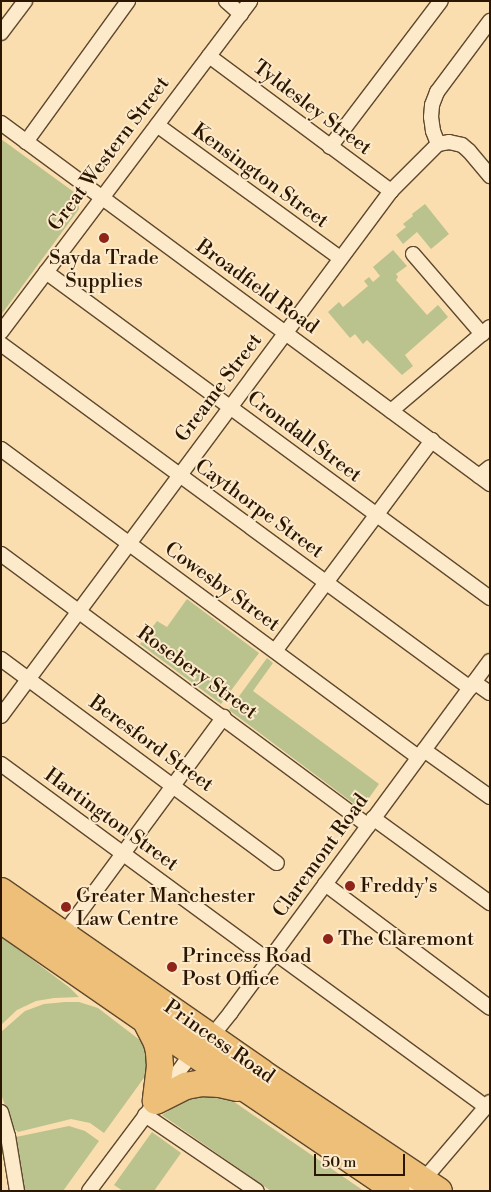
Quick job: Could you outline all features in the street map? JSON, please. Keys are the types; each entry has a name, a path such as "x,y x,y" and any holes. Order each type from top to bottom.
{"highway":[{"name":"Princess Road","path":"1,891 63,935 202,1045 266,1102 397,1191"},
{"name":"Princess Road","path":"1,920 145,1019 202,1045 425,1187"},
{"path":"145,1019 152,1031 159,1052 160,1066 150,1108"},
{"path":"150,1108 178,1089 201,1083 228,1085 266,1102"}],"street":[{"path":"1,33 24,1"},
{"path":"26,142 128,1"},
{"path":"226,1 241,14"},
{"name":"Great Western Street","path":"1,332 250,1"},
{"path":"330,146 441,1"},
{"path":"490,21 437,92 432,105 431,117 438,144 449,142 462,145 490,176"},
{"name":"Tyldesley Street","path":"209,56 392,191"},
{"name":"Broadfield Road","path":"1,123 391,411 486,476"},
{"name":"Kensington Street","path":"157,125 340,258"},
{"name":"Greame Street","path":"1,716 340,258 392,191 438,144"},
{"path":"391,411 486,331 413,254"},
{"name":"Crondall Street","path":"46,272 490,598"},
{"name":"Caythorpe Street","path":"1,344 326,583 472,685 490,693"},
{"path":"275,651 432,440"},
{"name":"Cowesby Street","path":"1,449 275,651 421,753 490,797"},
{"name":"Rosebery Street","path":"1,554 224,718 490,903"},
{"name":"Beresford Street","path":"1,659 277,863"},
{"name":"Claremont Road","path":"94,1189 150,1108 272,957 490,661"},
{"path":"63,935 224,718"},
{"name":"Hartington Street","path":"1,764 124,854 488,1105"},
{"path":"325,884 490,1008"},
{"path":"425,1187 488,1105"},
{"path":"150,1108 257,1191"},
{"path":"1,1112 8,1136 17,1191"}],"green space":[{"path":"1,139 78,195 79,209 1,315"},
{"path":"425,204 449,234 431,249 417,232 403,244 396,235 406,227 403,224 413,216 412,214"},
{"path":"393,250 407,266 396,274 398,277 396,280 427,315 438,305 448,317 405,355 413,366 402,375 367,340 363,344 355,334 350,338 328,312 339,302 343,307 368,286 364,281 369,277 373,282 380,276 373,267"},
{"path":"187,599 259,653 221,704 140,644 157,621 167,627"},
{"path":"267,658 273,663 253,691 379,784 361,809 229,710"},
{"path":"1,936 70,988 79,997 36,1001 17,1010 1,1025"},
{"path":"79,1002 98,1008 145,1044 149,1055 146,1075 104,1133 90,1123 71,1119 18,1132 13,1128 1,1094 1,1032 25,1011 44,1004"},
{"path":"205,1095 227,1097 364,1191 271,1191 162,1115 182,1102"},
{"path":"69,1126 85,1131 99,1141 63,1191 22,1191 16,1137"},
{"path":"152,1132 181,1153 154,1191 123,1191 114,1185"}],"place":[{"name":"Sayda Trade Supplies","path":"104,238"},
{"name":"Freddy's","path":"350,886"},
{"name":"Greater Manchester Law Centre","path":"66,907"},
{"name":"The Claremont","path":"328,939"},
{"name":"Princess Road Post Office","path":"172,967"}]}
